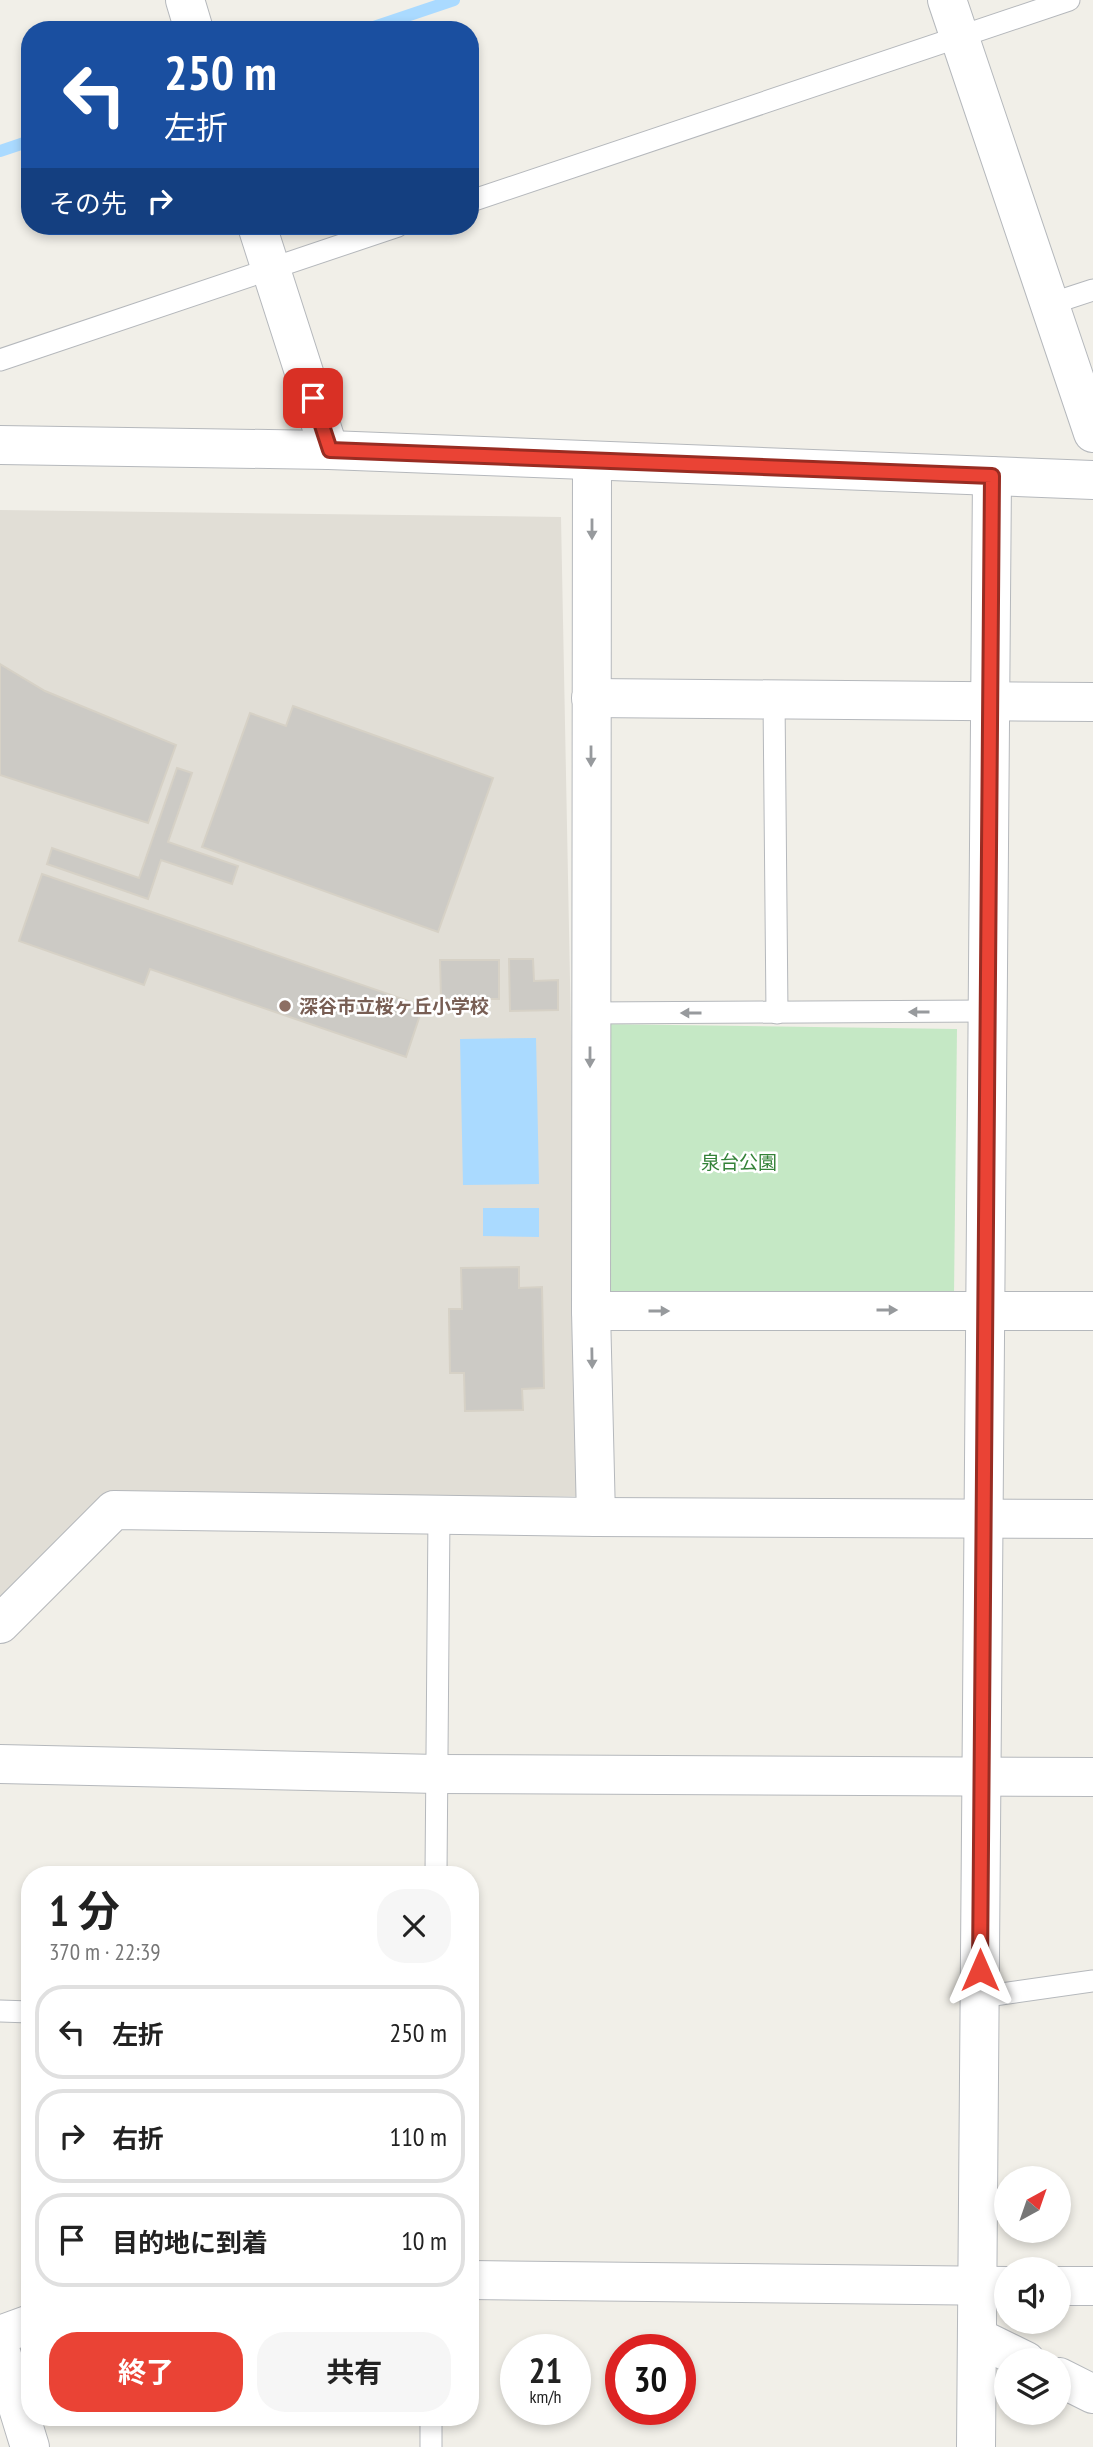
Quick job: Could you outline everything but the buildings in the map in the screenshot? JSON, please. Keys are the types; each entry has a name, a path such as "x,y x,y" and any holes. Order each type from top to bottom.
{"street":[{"path":"185,0 191,21"},
{"path":"947,0 1093,433"},
{"path":"260,235 330,450"},
{"path":"0,445 330,450 1093,480"},
{"path":"592,461 591,1311 596,1517"},
{"path":"976,2447 977,2337 992,2286 979,1997 992,476"},
{"path":"591,698 1093,702"},
{"path":"591,1311 1093,1311"},
{"path":"0,1624 114,1510 596,1517 1093,1519"},
{"path":"0,1764 437,1774 1093,1777"},
{"path":"479,2280 992,2286"},
{"path":"1071,2286 1093,2286"},
{"path":"0,2335 21,2327"},
{"path":"977,2337 999,2348"},
{"path":"0,2349 21,2418"},
{"path":"1071,2383 1093,2394"},
{"path":"24,2426 30,2447"}],"lane":[{"path":"479,198 1069,0"},
{"path":"0,360 371,235"},
{"path":"1050,304 1093,290"},
{"path":"774,699 777,1013"},
{"path":"590,1013 987,1012"},
{"path":"436,1866 439,1514"},
{"path":"979,1997 1093,1981"},
{"path":"0,2011 21,2012"},
{"path":"431,2426 431,2447"}],"shaded area":[{"name":"深谷市立桜ヶ丘小学校","path":"0,510 561,517 580,1496 108,1498 0,1607"}],"green space":[{"name":"泉台公園","path":"598,1024 957,1029 954,1296 606,1298"}],"water":[{"path":"536,1038 539,1184 463,1185 460,1039"},
{"path":"483,1208 539,1208 539,1237 483,1236"}],"waterway":[{"path":"392,21 454,0"},
{"path":"0,151 21,144"}],"place":[{"name":"深谷市立桜ヶ丘小学校","path":"285,1006"}],"route":[{"path":"313,398 330,450 992,476 980,1970"}]}
